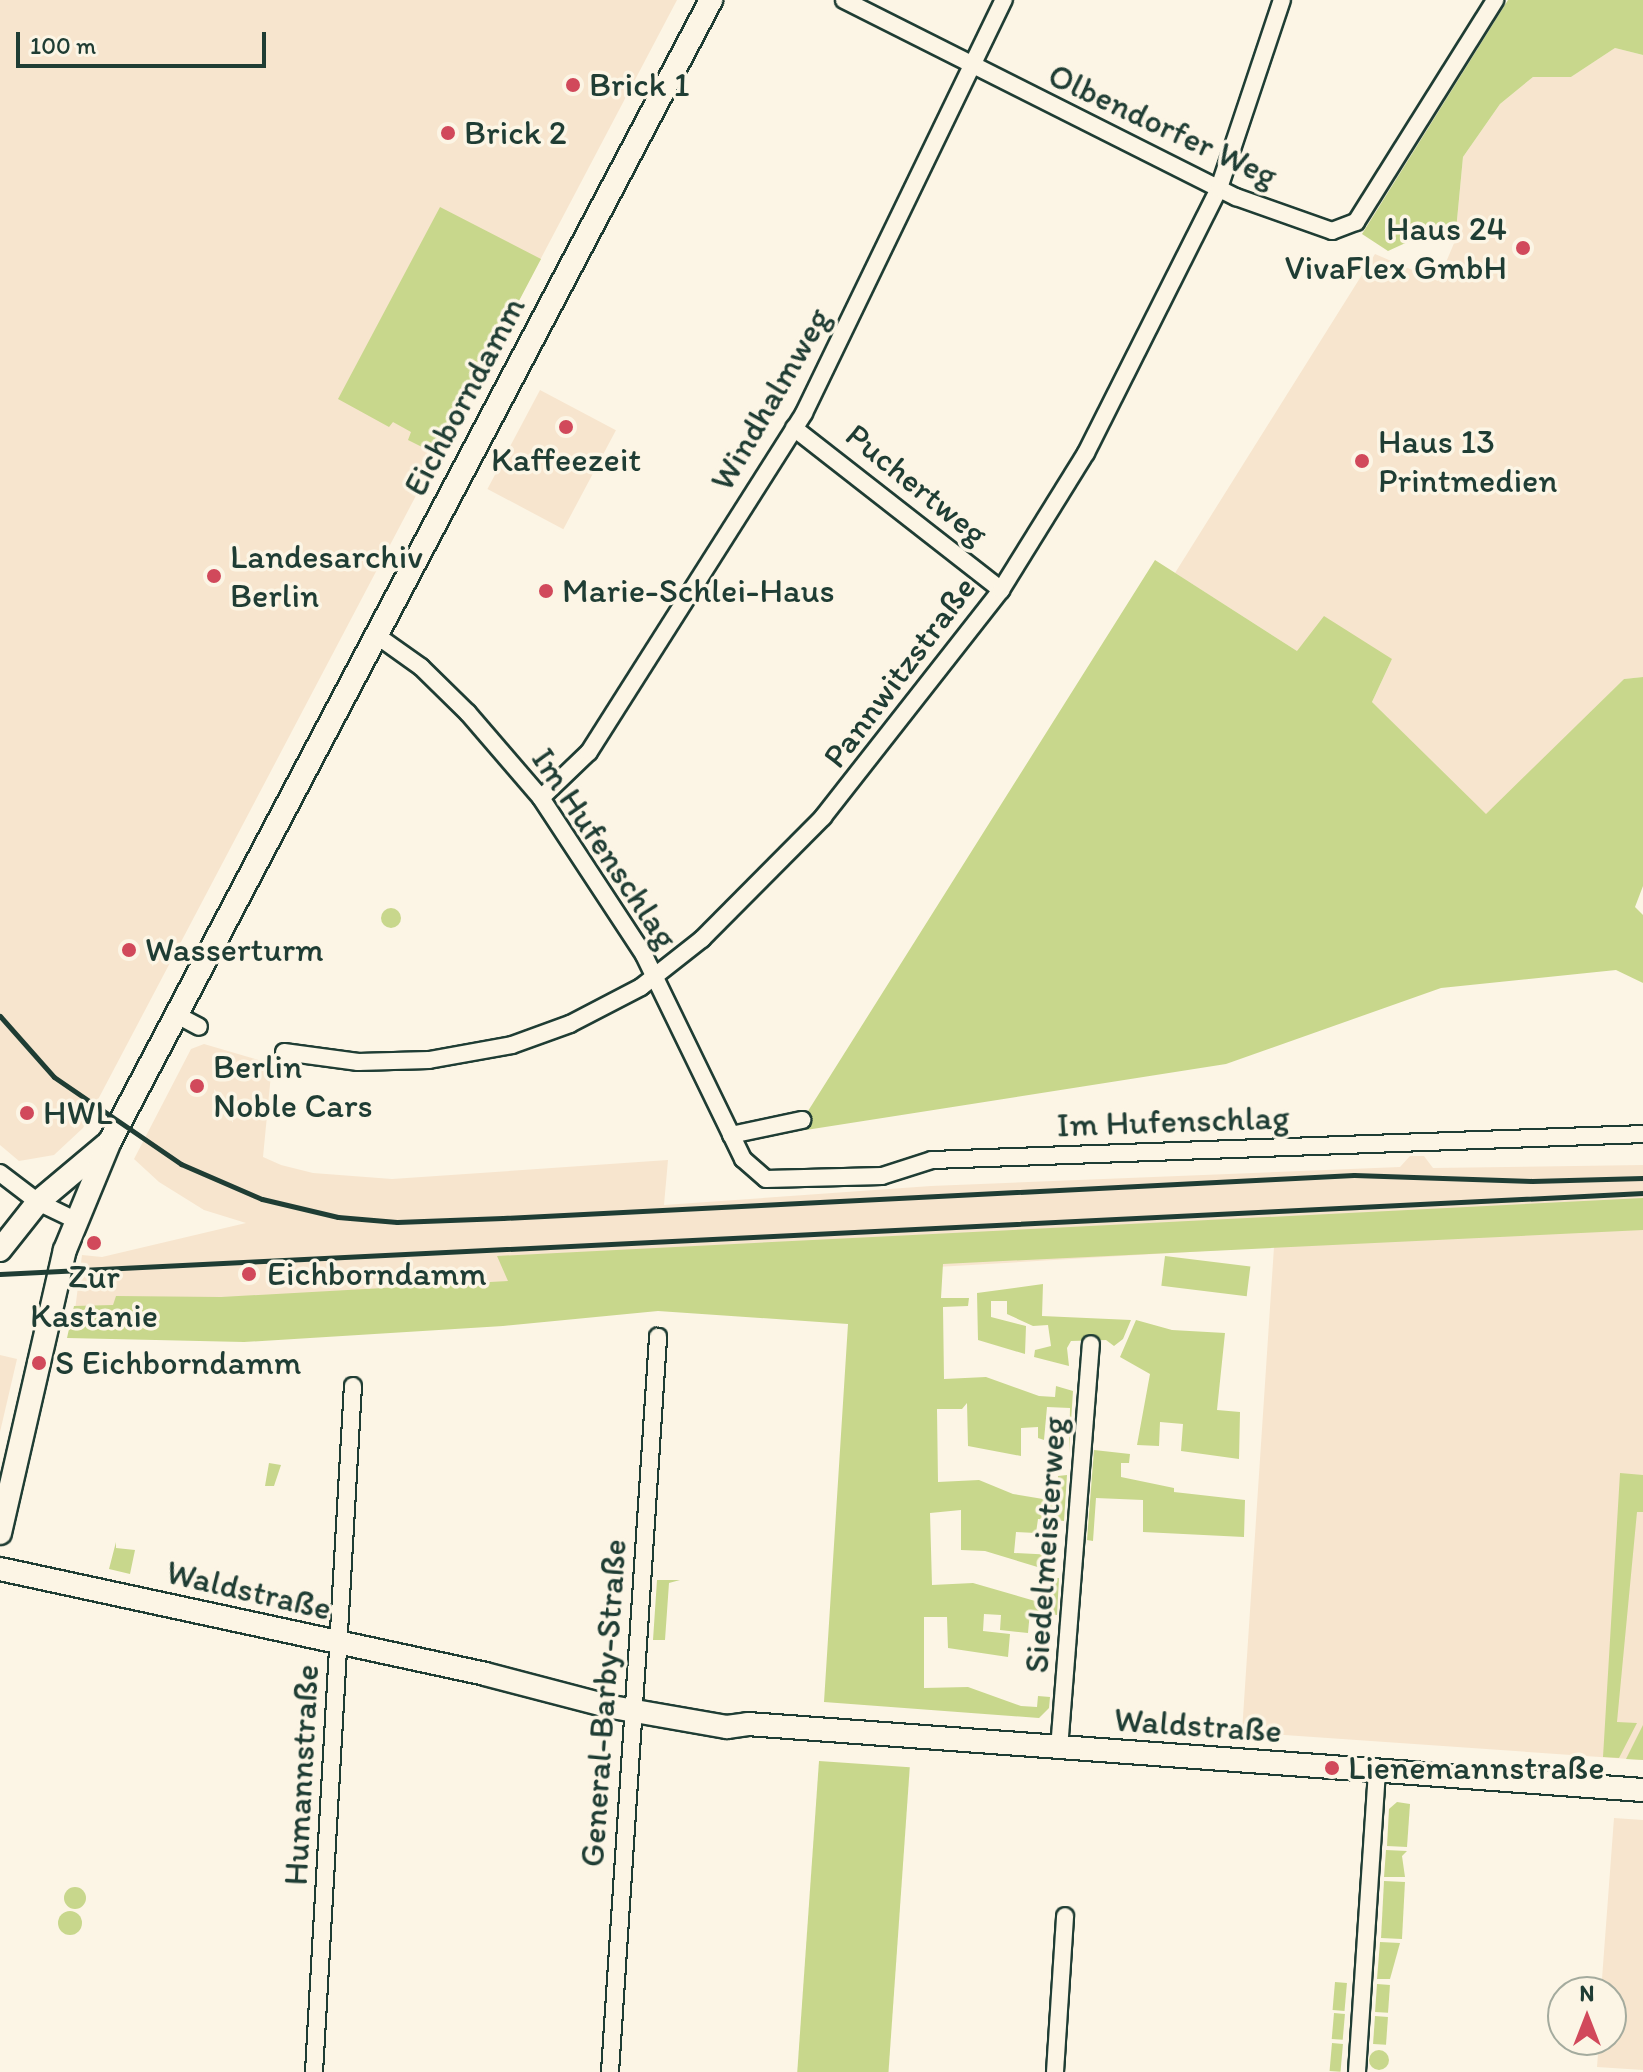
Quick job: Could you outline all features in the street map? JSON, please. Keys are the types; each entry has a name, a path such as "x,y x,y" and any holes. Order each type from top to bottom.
{"main road":[{"name":"Eichborndamm","path":"0,1533 75,1220 110,1141 711,0"},
{"path":"0,1250 38,1202 110,1141"},
{"name":"Waldstraße","path":"0,1569 339,1645 485,1674 514,1672 632,1704 748,1724 1643,1790"}],"street":[{"name":"Olbendorfer Weg","path":"844,0 974,69 1219,188 1332,231 1347,229 1495,0"},
{"name":"Windhalmweg","path":"541,798 589,752 794,428 974,69 1004,0"},
{"name":"Pannwitzstraße","path":"284,1052 392,1062 484,1052 570,1024 655,977 702,939 823,817 1001,590 1129,376 1219,188 1282,0"},
{"name":"Puchertweg","path":"794,428 1001,590"},
{"name":"Im Hufenschlag","path":"376,635 421,667 468,713 541,798 655,977 743,1159 766,1179 882,1176 932,1160 1643,1134"},
{"path":"175,1014 199,1027"},
{"path":"731,1135 802,1120"},
{"path":"0,1173 38,1202 75,1220"},
{"name":"General-Barby-Straße","path":"610,2072 658,1337"},
{"name":"Siedelmeisterweg","path":"1059,1749 1091,1344"},
{"name":"Humannstraße","path":"314,2072 353,1386"},
{"path":"1357,2072 1377,1772"},
{"path":"1055,2072 1065,1916"}],"shaded area":[{"path":"0,0 677,0 83,1128 54,1155 19,1161 0,1145"},
{"path":"1615,48 1643,55 1643,677 1624,679 1486,815 1372,702 1392,659 1297,651 1175,573 1375,254 1438,281 1455,241 1463,157 1500,104 1533,77 1571,77"},
{"path":"540,390 616,430 563,529 487,489"},
{"path":"204,1044 272,1064 263,1157 281,1165 313,1173 392,1179 668,1160 664,1205 931,1186 1400,1167 1410,1156 1424,1156 1433,1168 1643,1165 1643,1760 1242,1732 1274,1247 74,1318 82,1255 102,1257 246,1223 204,1210 159,1182 134,1159 191,1049"},
{"path":"0,1355 17,1359 0,1432"},
{"path":"1614,1818 1643,1820 1643,2070 1597,2067 1598,2056 1627,2056 1627,1976 1602,1976"}],"green space":[{"path":"1508,0 1643,0 1643,55 1615,48 1571,77 1533,77 1500,104 1463,157 1455,241 1412,240 1388,251 1362,234"},
{"path":"440,207 541,259 438,455 408,440 411,432 393,422 389,427 338,399"},
{"path":"1155,560 1297,651 1324,616 1392,659 1372,702 1486,814 1624,679 1643,677 1643,886 1635,907 1643,915 1643,983 1616,970 1441,988 1226,1064 806,1130 803,1119"},
{"path":"391,908 398,911 401,918 398,925 391,928 384,925 381,918 384,911"},
{"path":"1643,1198 1643,1230 943,1264 941,1298 969,1298 968,1306 943,1307 944,1379 986,1377 1039,1396 1055,1397 1056,1386 1073,1391 1069,1453 1070,1408 1047,1407 1044,1440 1038,1438 1038,1427 1021,1428 1021,1456 968,1446 967,1403 962,1409 937,1409 938,1482 979,1480 1013,1494 1049,1500 1049,1489 1057,1489 1058,1476 1067,1475 1064,1521 1038,1519 1036,1533 1016,1532 1014,1553 1055,1555 1054,1572 985,1551 961,1550 961,1510 930,1513 932,1585 973,1583 1042,1603 1043,1592 1051,1592 1052,1579 1059,1578 1057,1615 1030,1611 1028,1633 1000,1630 1001,1615 984,1614 983,1631 1010,1634 1008,1657 948,1648 947,1617 924,1617 924,1688 968,1687 1021,1706 1037,1707 1038,1696 1050,1697 1049,1708 1039,1718 824,1702 848,1324 658,1311 503,1326 244,1342 67,1338 74,1306 113,1305 116,1296 221,1297 508,1281 497,1256"},
{"path":"1165,1256 1250,1266 1247,1296 1161,1286"},
{"path":"1043,1284 1042,1316 1131,1320 1123,1339 1114,1346 1106,1340 1071,1341 1067,1348 1069,1366 1034,1357 1035,1350 1051,1346 1048,1325 1033,1326 1007,1314 1007,1301 991,1301 991,1317 1026,1326 1025,1354 978,1340 977,1293"},
{"path":"1136,1320 1172,1330 1225,1333 1217,1410 1240,1412 1239,1459 1181,1451 1183,1424 1160,1422 1159,1446 1137,1445 1150,1374 1120,1357"},
{"path":"1094,1450 1130,1454 1129,1463 1121,1463 1121,1477 1174,1488 1174,1492 1245,1500 1244,1537 1143,1532 1143,1500 1096,1498 1093,1541 1087,1540"},
{"path":"269,1463 281,1465 274,1486 265,1486"},
{"path":"1620,1473 1643,1475 1643,1512 1637,1512 1617,1722 1637,1723 1619,1758 1603,1757"},
{"path":"116,1542 116,1548 135,1550 130,1574 109,1569"},
{"path":"657,1580 680,1580 669,1583 665,1640 653,1640"},
{"path":"1643,1725 1643,1760 1626,1759"},
{"path":"819,1761 910,1767 888,2072 797,2072"},
{"path":"1397,1802 1410,1804 1407,1847 1387,1846 1389,1809"},
{"path":"1386,1850 1407,1851 1402,1856 1405,1877 1384,1877"},
{"path":"1384,1881 1405,1882 1402,1939 1381,1938"},
{"path":"75,1887 83,1890 86,1898 83,1906 75,1909 67,1906 64,1898 67,1890"},
{"path":"70,1911 81,1918 82,1923 75,1934 70,1935 59,1928 58,1923 65,1912"},
{"path":"1380,1942 1400,1943 1390,1979 1377,1979"},
{"path":"1335,1982 1347,1983 1345,2011 1333,2010"},
{"path":"1377,1984 1390,1985 1388,2013 1375,2012"},
{"path":"1334,2013 1345,2014 1343,2040 1332,2039"},
{"path":"1375,2016 1388,2017 1386,2045 1373,2044"},
{"path":"1332,2043 1343,2044 1341,2072 1330,2071"},
{"path":"1379,2050 1386,2053 1389,2060 1386,2067 1379,2070 1372,2067 1369,2060 1372,2053"}],"railway":[{"path":"0,1016 54,1077 181,1164 262,1199 338,1217 397,1222 503,1218 1354,1175 1532,1181 1643,1178"},
{"path":"0,1274 1643,1193"}],"place":[{"name":"Brick 1","path":"573,85"},
{"name":"Brick 2","path":"448,133"},
{"name":"Haus 24 VivaFlex GmbH","path":"1523,248"},
{"name":"Kaffeezeit","path":"566,427"},
{"name":"Haus 13 Printmedien","path":"1362,461"},
{"name":"Landesarchiv Berlin","path":"214,576"},
{"name":"Marie-Schlei-Haus","path":"546,591"},
{"name":"Wasserturm","path":"129,950"},
{"name":"Berlin Noble Cars","path":"197,1086"},
{"name":"HWL","path":"27,1113"},
{"name":"Zur Kastanie","path":"94,1243"},
{"name":"Eichborndamm","path":"249,1274"},
{"name":"S Eichborndamm","path":"39,1363"},
{"name":"Lienemannstraße","path":"1332,1768"}]}
